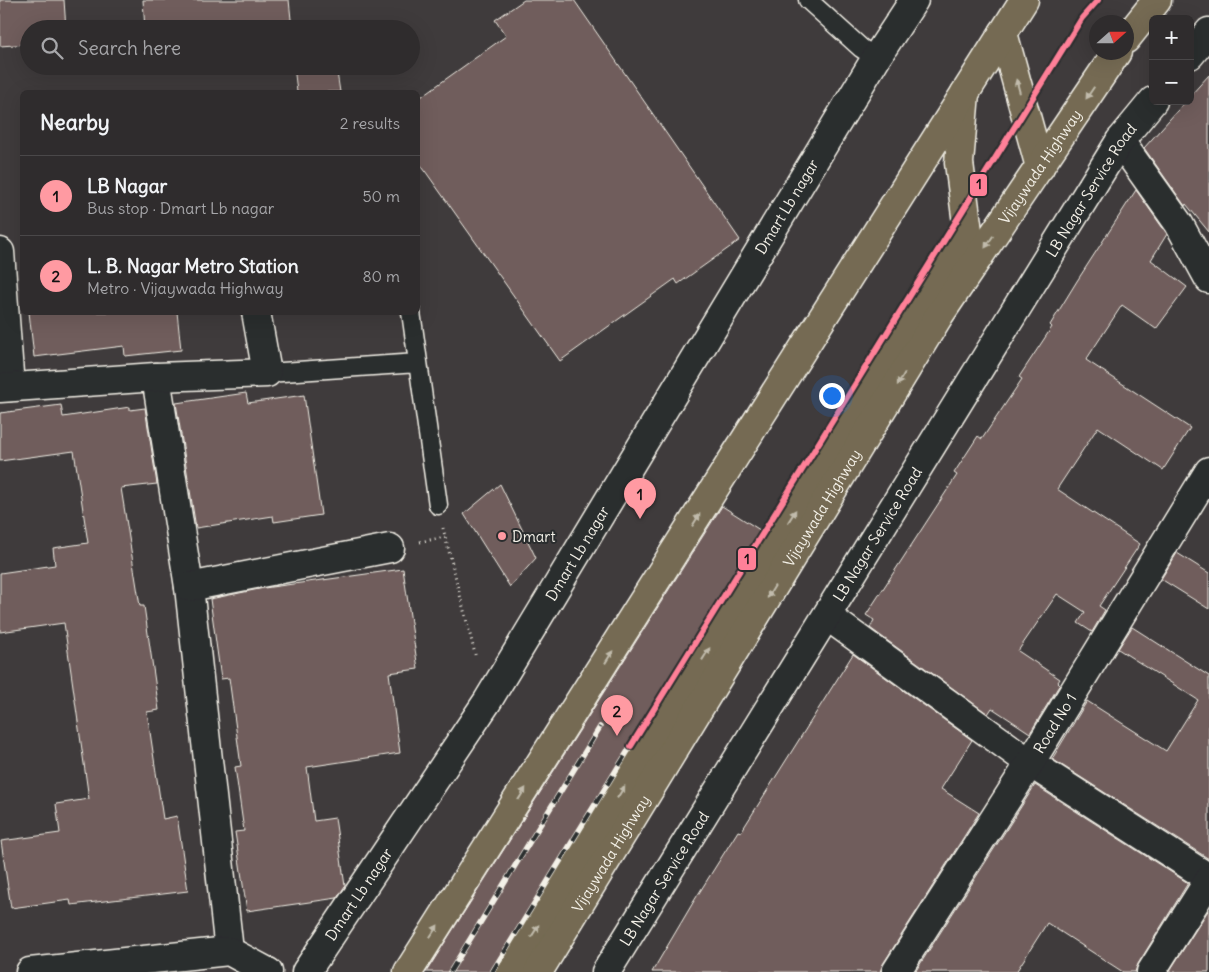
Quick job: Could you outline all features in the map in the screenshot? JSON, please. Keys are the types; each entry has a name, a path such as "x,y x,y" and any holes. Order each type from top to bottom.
{"main road":[{"name":"Vijaywada Highway","path":"408,972 1024,0"},
{"path":"1134,29 1158,0"},
{"path":"1003,33 1040,167"},
{"name":"Vijaywada Highway","path":"538,972 940,314 1112,60"},
{"name":"Vijaywada Highway","path":"509,972 968,231 959,163 965,93"}],"street":[{"name":"Dmart Lb nagar","path":"306,972 487,702 876,58 914,0"},
{"path":"1194,50 1209,32"},
{"name":"LB Nagar Service Road","path":"606,972 1120,141 1150,105"},
{"path":"1120,141 1179,224 1209,279"},
{"path":"0,252 5,387 156,377 267,373 257,315"},
{"path":"156,377 189,587 229,951"},
{"name":"Road No 1","path":"896,972 1030,763 1209,471"},
{"path":"189,587 390,548"},
{"path":"827,616 1030,763 1209,879 1151,972"},
{"path":"30,972 229,951 268,972"}],"lane":[{"path":"808,0 861,48 876,58"},
{"path":"410,315 438,505"},
{"path":"267,373 418,363"}],"path":[{"path":"438,505 475,655"}],"building":[{"path":"0,0 64,0 65,20 20,20 20,45 0,46"},
{"path":"143,0 289,0 291,20 144,20"},
{"path":"524,0 574,0 740,240 678,284 675,279 560,361 420,164 420,98 506,36 495,20"},
{"path":"295,75 337,75 340,90 297,90"},
{"path":"1209,75 1209,232 1186,204 1185,206 1144,148 1182,105 1194,105 1194,92"},
{"path":"1136,190 1167,234 1151,260 1187,287 1156,329 1122,305 1086,360 1190,428 1163,470 1098,427 1057,489 1140,544 1099,606 1105,610 1092,632 1078,623 1085,612 1057,594 1018,651 1060,679 1058,682 1060,684 1030,733 992,708 988,714 870,628 874,620 866,615 957,475 954,473 978,436 982,439 1022,379 1019,377 1052,327 1050,325"},
{"path":"29,315 177,315 181,350 125,356 124,346 34,357"},
{"path":"246,393 248,403 304,395 321,515 274,522 273,516 196,528 176,403"},
{"path":"61,405 63,417 130,407 130,410 145,408 157,484 121,488 140,606 144,606 159,710 147,712 163,819 177,816 188,891 71,905 70,900 11,908 1,841 60,833 56,804 89,799 64,623 0,632 0,573 55,565 53,548 88,543 74,451 0,461 0,413"},
{"name":"Dmart","path":"500,484 536,558 510,587 464,514"},
{"path":"722,506 763,532 496,964 493,972 426,972"},
{"path":"1177,553 1209,573 1209,609 1161,579"},
{"path":"403,569 418,669 389,673 400,753 307,767 314,821 335,818 345,886 337,898 247,911 235,832 244,831 235,767 241,766 229,678 221,679 210,599 264,588"},
{"path":"1132,627 1209,676 1209,859 1052,759 1087,701 1166,751 1198,700 1118,649"},
{"path":"853,654 972,740 941,789 979,813 883,964 880,972 652,972 738,831 741,832"},
{"path":"1035,785 1188,883 1138,964 1135,972 1123,972 1047,923 1016,972 915,972"},
{"path":"1209,909 1209,972 1169,972"}],"railway":[{"path":"450,972 600,727"},
{"path":"492,972 631,746"}],"metro line":[{"name":"1","path":"631,746 1082,18 1098,0"}],"place":[{"name":"LB Nagar","path":"640,519"},
{"name":"Dmart","path":"502,536"},
{"name":"L. B. Nagar Metro Station","path":"617,736"}]}
